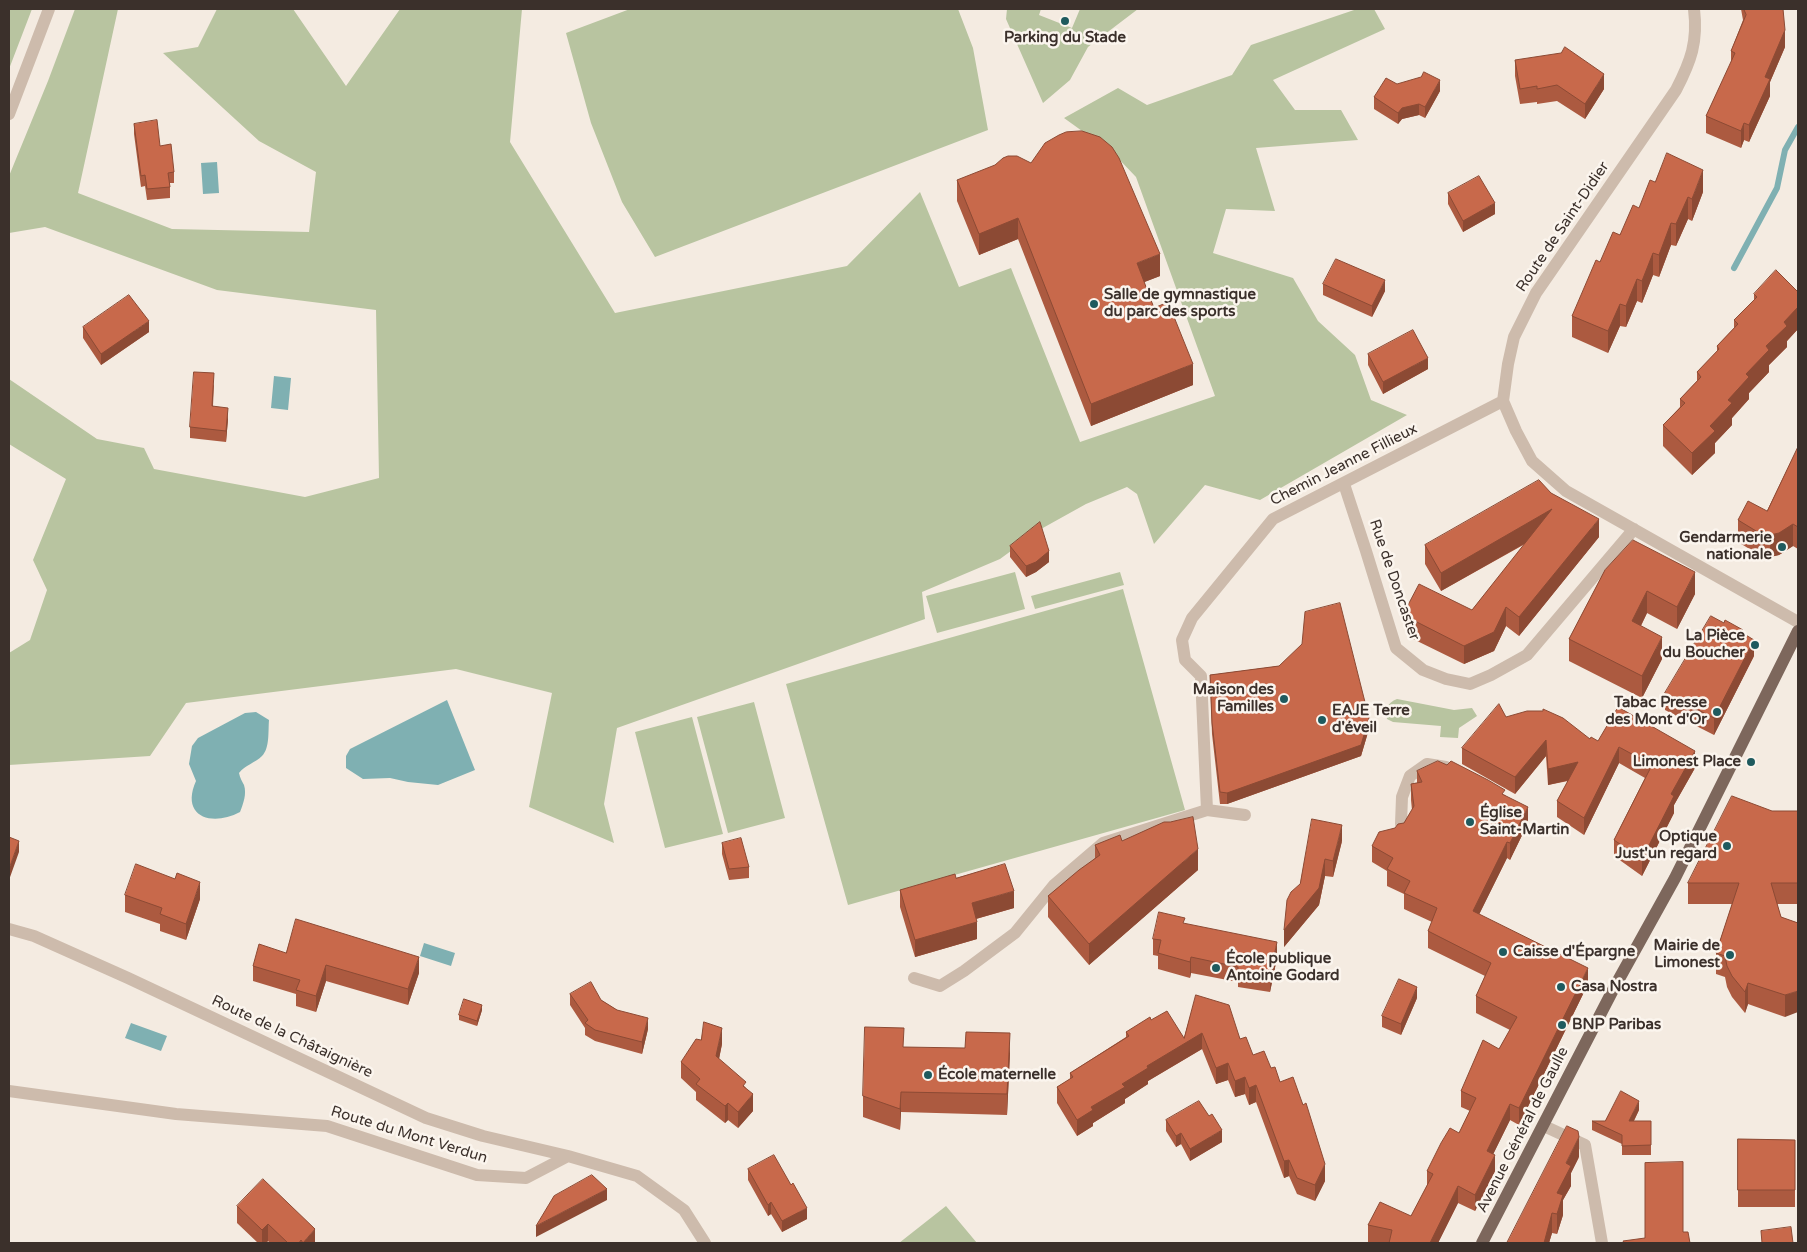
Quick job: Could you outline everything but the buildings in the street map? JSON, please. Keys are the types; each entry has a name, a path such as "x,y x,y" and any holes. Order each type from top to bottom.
{"main road":[{"name":"Avenue Général de Gaulle","path":"1482,1243 1614,988 1675,878 1798,631"}],"street":[{"path":"9,114 49,9"},
{"name":"Route de Saint-Didier","path":"1503,401 1514,337 1536,293 1671,98 1685,73 1689,64 1696,30 1694,9"},
{"path":"1503,401 1532,461 1566,491 1798,622"},
{"name":"Chemin Jeanne Fillieux","path":"1207,810 1201,676 1185,660 1182,640 1192,618 1273,519 1503,401"},
{"name":"Rue de Doncaster","path":"1344,484 1396,648 1423,670 1470,684 1491,675 1527,655 1634,529"},
{"path":"1401,824 1402,797 1410,776 1427,764 1451,768 1459,772"},
{"path":"914,978 940,986 964,971 1014,933 1054,885 1103,843 1207,810 1245,815"},
{"name":"Route de la Châtaignière","path":"9,929 34,936 128,978 426,1118 483,1136 568,1156"},
{"name":"Route du Mont Verdun","path":"9,1091 176,1114 327,1126 477,1175 526,1178 568,1156"},
{"path":"1544,1126 1585,1145 1602,1243"},
{"path":"568,1156 637,1176 684,1210 705,1243"}],"green space":[{"path":"9,9 32,9 9,69"},
{"path":"75,9 118,9 78,193 172,229 309,232 316,172 259,141 163,53 198,47 217,9 293,9 346,86 400,9 522,9 510,142 615,313 847,266 920,192 959,287 1011,268 1080,442 1215,396 1136,177 1114,154 1064,118 1118,88 1147,105 1232,75 1251,45 1357,9 1374,9 1385,29 1273,80 1295,110 1341,110 1358,140 1256,148 1275,211 1226,209 1213,253 1293,278 1318,321 1355,355 1371,400 1407,415 1260,500 1205,485 1154,544 1137,494 1127,487 1086,504 1041,529 1000,559 922,592 925,619 617,728 604,804 614,843 529,807 552,693 456,669 186,703 150,756 9,765 9,653 30,640 47,590 33,560 66,479 9,444 9,379 97,439 144,448 154,469 305,497 379,478 376,310 217,290 45,227 9,233 9,176"},
{"path":"630,9 958,9 973,48 988,130 655,257 622,202 591,123 566,33"},
{"path":"1007,9 1041,9 1039,15 1072,28 1080,9 1138,9 1088,47 1070,80 1043,103 1006,19"},
{"path":"1015,572 1025,609 937,633 926,596"},
{"path":"1120,572 1124,585 1035,609 1031,596"},
{"path":"1123,589 1185,810 848,905 786,684"},
{"path":"1397,699 1454,710 1472,708 1477,716 1459,728 1458,738 1440,737 1441,726 1393,722 1387,719 1386,712 1388,707 1391,702"},
{"path":"754,702 785,818 728,833 697,717"},
{"path":"692,717 723,834 665,848 635,732"},
{"path":"946,1206 977,1243 899,1243"}],"water":[{"path":"217,162 219,193 203,194 201,163"},
{"path":"274,376 291,378 288,410 271,408"},
{"path":"447,700 475,770 438,785 390,778 363,779 346,768 346,756 350,749"},
{"path":"256,712 269,720 267,744 265,753 239,773 245,792 240,812 219,819 202,816 196,811 192,803 192,793 196,781 189,764 192,746 198,738 245,713"},
{"path":"424,943 455,953 451,966 420,956"},
{"path":"131,1023 167,1036 161,1051 125,1038"}],"waterway":[{"path":"1734,268 1777,188 1785,150 1798,127"}],"place":[{"name":"Parking du Stade","path":"1065,21"},
{"name":"Salle de gymnastique du parc des sports","path":"1094,304"},
{"name":"Gendarmerie nationale","path":"1782,547"},
{"name":"La Pièce du Boucher","path":"1755,645"},
{"name":"Maison des Familles","path":"1284,699"},
{"name":"Tabac Presse des Mont d'Or","path":"1717,712"},
{"name":"EAJE Terre d'éveil","path":"1322,720"},
{"name":"Limonest Place","path":"1751,762"},
{"name":"Église Saint-Martin","path":"1470,822"},
{"name":"Optique Just'un regard","path":"1727,846"},
{"name":"Caisse d'Épargne","path":"1503,952"},
{"name":"Mairie de Limonest","path":"1730,955"},
{"name":"École publique Antoine Godard","path":"1216,968"},
{"name":"Casa Nostra","path":"1561,987"},
{"name":"BNP Paribas","path":"1562,1025"},
{"name":"École maternelle","path":"928,1075"}]}
